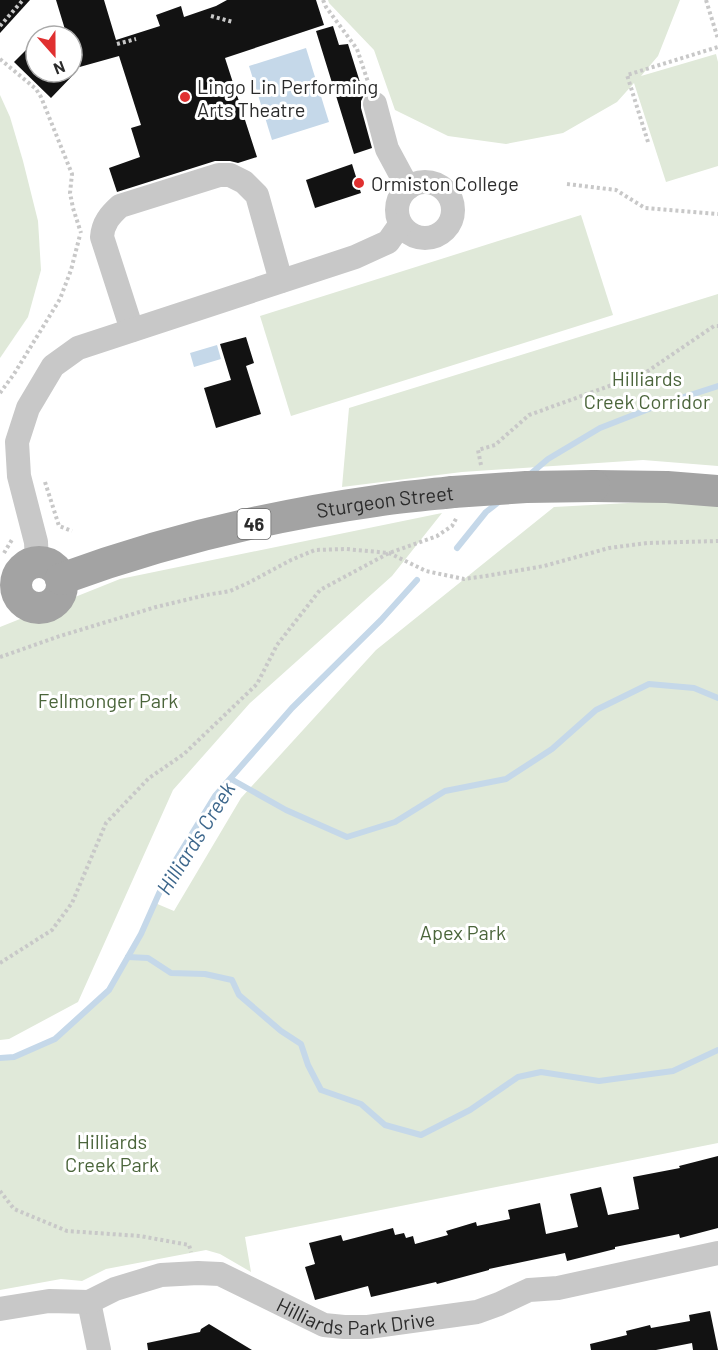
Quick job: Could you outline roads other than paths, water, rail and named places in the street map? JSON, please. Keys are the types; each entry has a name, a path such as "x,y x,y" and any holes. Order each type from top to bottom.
{"main road":[{"name":"Sturgeon Street","path":"49,570 96,566 224,530 376,501 453,492 594,486 667,487 718,491"},
{"name":"46","path":"9,599 16,588 19,574 24,568 30,564 49,570"}],"street":[{"path":"375,104 387,149 408,188"},
{"path":"132,330 102,237 103,227 110,215 120,206 219,175 230,175 244,182 257,195 281,281"},
{"path":"426,182 444,189 450,197 453,216 443,232 424,239 406,232 400,225 397,205 400,195 408,188 416,183 426,182"},
{"path":"49,570 36,542 19,476 17,442 28,408 53,366 78,348 355,257 388,242 400,225"},
{"name":"Hilliards Park Drive","path":"0,1309 49,1301 90,1302 116,1289 161,1275 198,1272 220,1274 324,1324 368,1327 477,1312 529,1290 558,1288 718,1253"},
{"path":"90,1302 99,1350"}],"water":[{"path":"306,48 329,122 272,140 249,66"},
{"path":"217,345 221,359 194,367 190,353"}],"waterway":[{"name":"Hilliards Creek","path":"528,476 548,459 600,428 659,405 718,386"},
{"name":"Hilliards Creek","path":"457,548 486,512 500,501"},
{"name":"Hilliards Creek","path":"0,1058 14,1057 55,1039 109,990 141,934 169,871 215,796 292,708 381,620 417,580"},
{"path":"231,779 286,810 347,837 395,822 445,791 506,779 552,749 596,710 649,684 694,688 718,698"},
{"path":"128,957 148,958 171,973 205,974 232,980 239,995 281,1031 301,1044 308,1065 321,1090 361,1104 385,1125 421,1135 470,1110 518,1077 541,1072 599,1081 673,1071 718,1050"}],"place":[{"name":"Lingo Lin Performing Arts Theatre","path":"185,97"},
{"name":"Ormiston College","path":"359,183"}],"park label":[{"name":"Hilliards Creek Corridor","path":"647,390"},
{"name":"Fellmonger Park","path":"108,700"},
{"name":"Apex Park","path":"463,932"},
{"name":"Hilliards Creek Park","path":"112,1152"}]}
